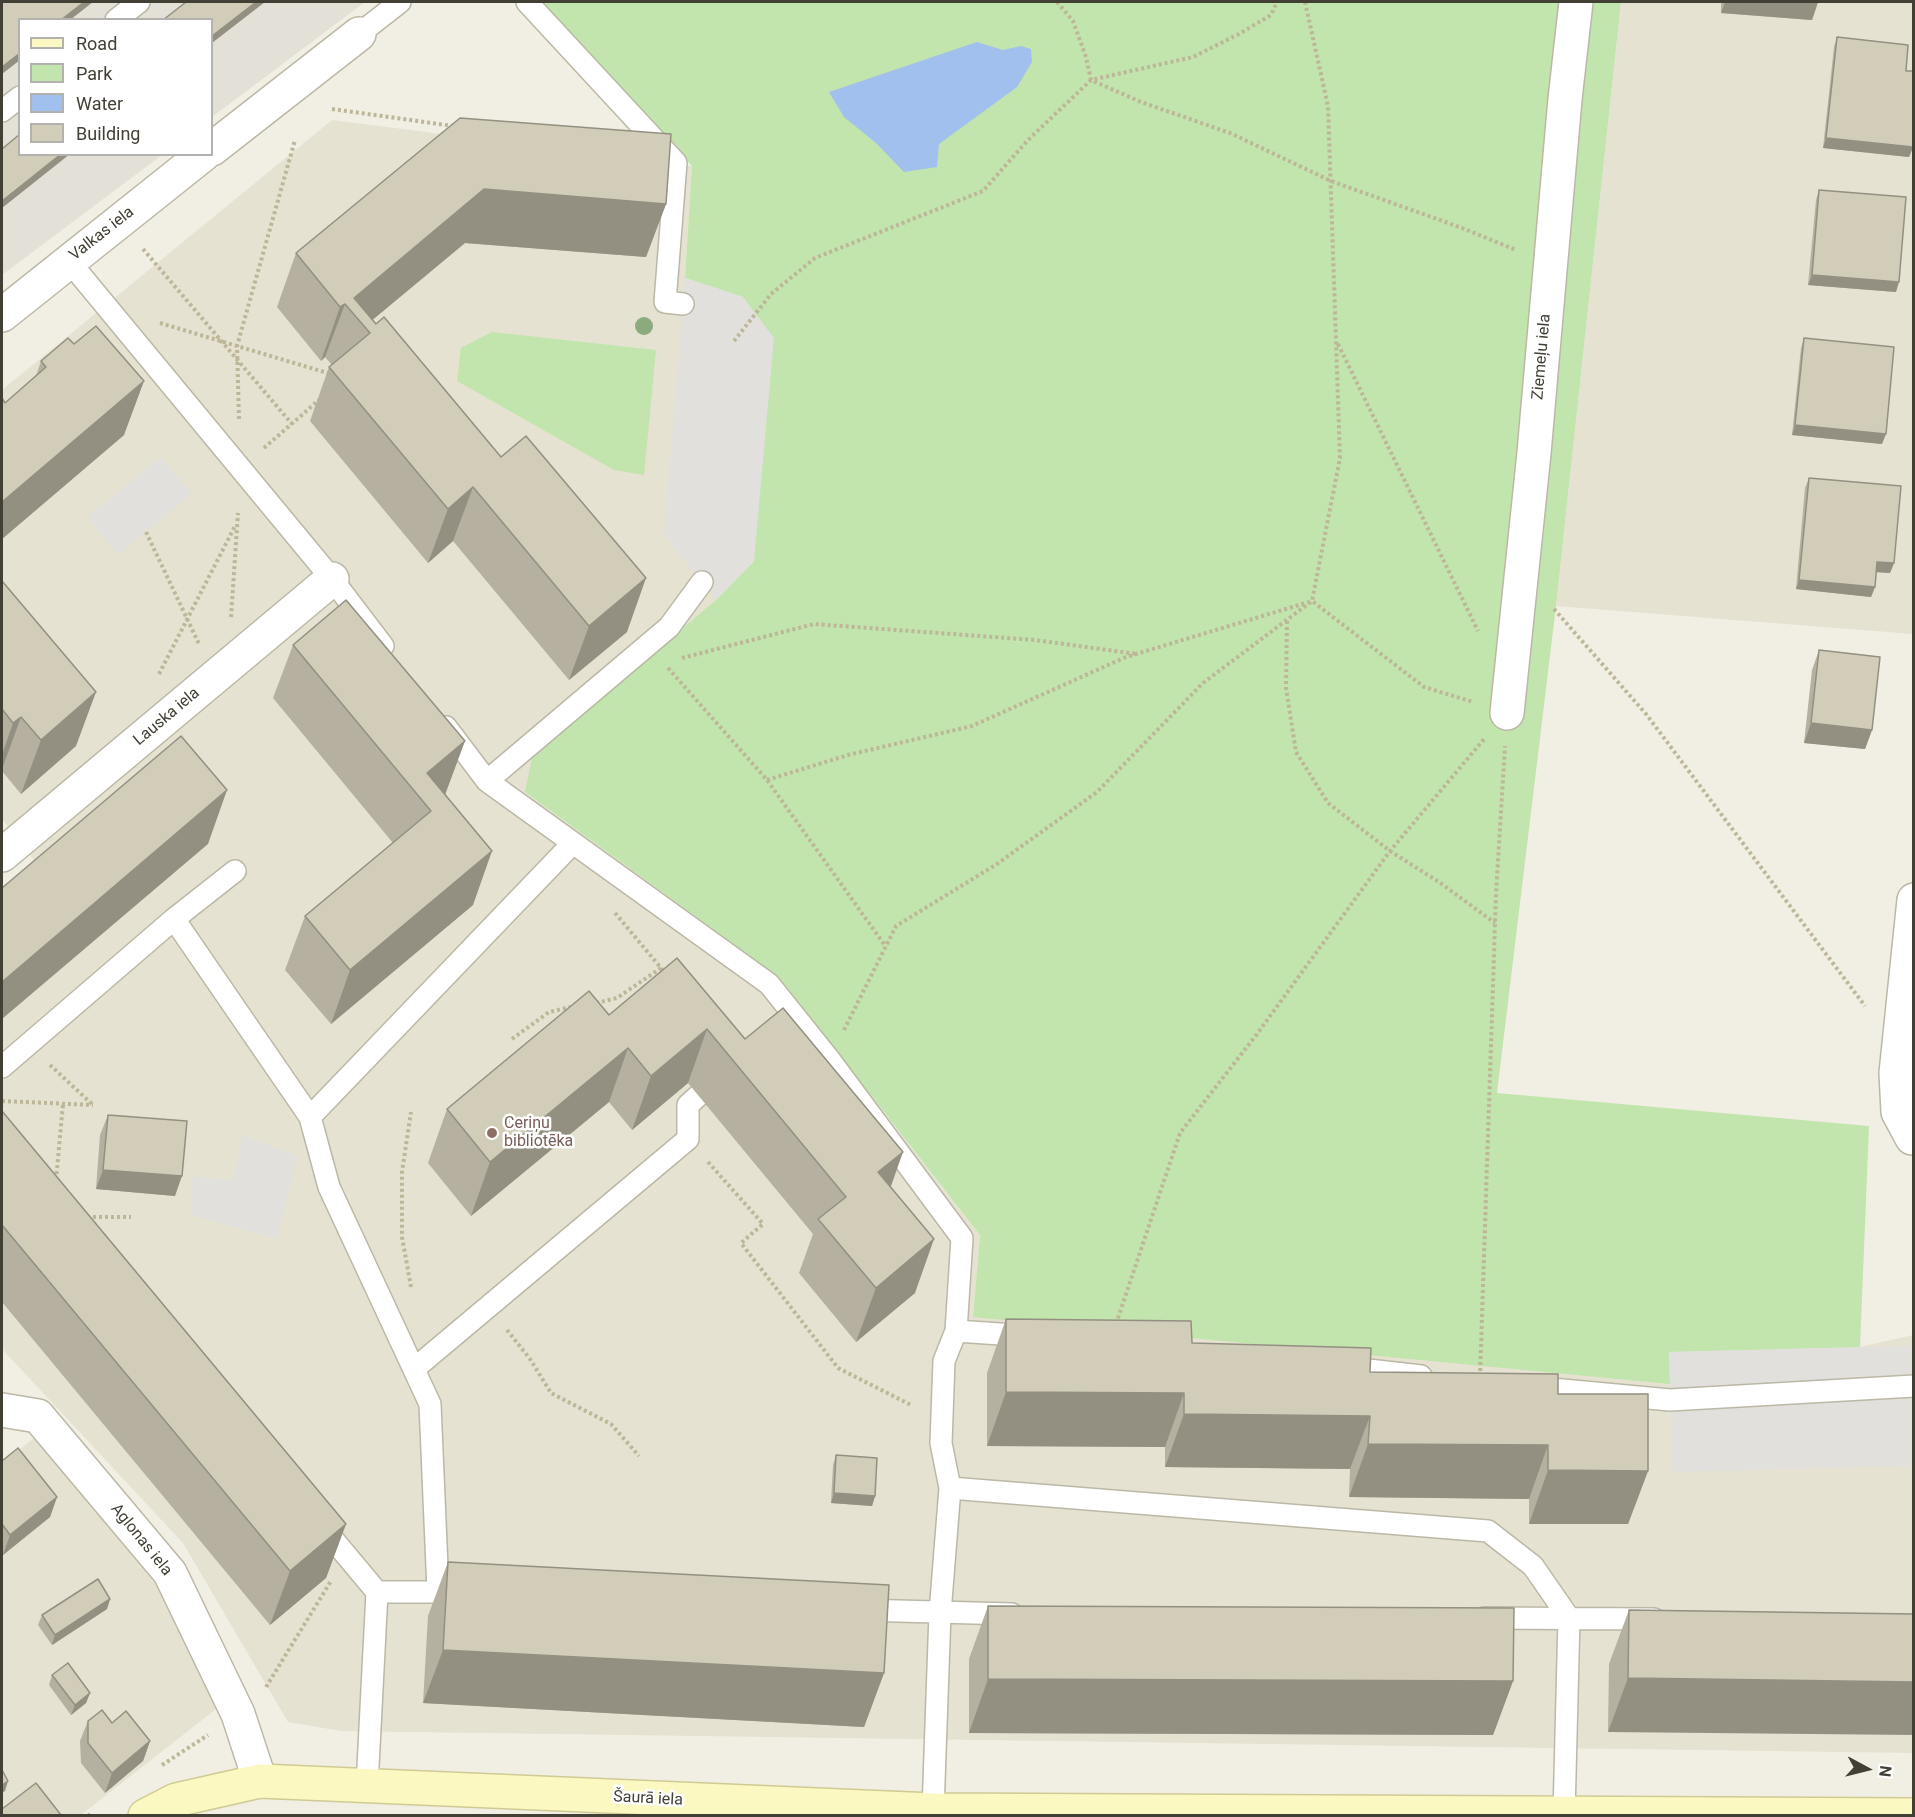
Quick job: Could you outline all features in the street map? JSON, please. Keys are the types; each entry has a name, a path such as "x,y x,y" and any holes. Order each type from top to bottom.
{"street":[{"name":"Ziemeļu iela","path":"1507,713 1576,2"},
{"path":"213,148 359,34"},
{"name":"Valkas iela","path":"2,315 201,156"},
{"name":"Lauska iela","path":"2,855 332,579"},
{"path":"1913,1138 1898,1112 1896,1073 1914,900"},
{"name":"Aglonas iela","path":"2,1410 38,1416 170,1573 238,1714 260,1781"},
{"name":"Šaurā iela","path":"145,1815 176,1800 260,1781 753,1810 1914,1815"}],"lane":[{"path":"119,18 139,2"},
{"path":"359,34 400,2"},
{"path":"527,2 676,163 665,302 683,304"},
{"path":"2,111 18,99"},
{"path":"68,261 332,579 395,662"},
{"path":"487,781 669,627 702,582"},
{"path":"431,708 487,781 769,984 829,1059 962,1238 956,1330 944,1361 941,1443 950,1488 940,1613 933,1810"},
{"path":"310,1117 573,843"},
{"path":"2,1067 174,919 236,871"},
{"path":"174,919 310,1117 328,1187 430,1404 438,1591"},
{"path":"776,1031 795,1016"},
{"path":"414,1369 688,1139 688,1105 698,1096"},
{"path":"956,1330 1051,1337"},
{"path":"1318,1364 1480,1382"},
{"path":"1516,1385 1670,1400 1914,1386"},
{"path":"950,1488 1488,1531 1533,1566 1569,1618 1564,1814"},
{"path":"308,1509 377,1592 367,1786"},
{"path":"377,1592 486,1593"},
{"path":"844,1609 1035,1614"},
{"path":"1462,1617 1676,1619"}],"path":[{"path":"1057,2 1073,21 1086,57 1091,80"},
{"path":"734,341 771,294 815,258 983,192 1028,140 1091,80 1193,57 1271,15 1277,2"},
{"path":"829,1059 896,926 997,864 1097,792 1203,683 1312,601 1340,458 1328,106 1305,2"},
{"path":"1091,80 1141,102 1230,133 1331,181 1462,228 1550,264"},
{"path":"332,109 460,127"},
{"path":"222,672 237,523 240,468 237,346 295,140"},
{"path":"119,220 292,424"},
{"path":"159,322 332,375"},
{"path":"1337,341 1483,641"},
{"path":"240,468 326,393"},
{"path":"157,679 237,523"},
{"path":"146,532 187,618 222,672"},
{"path":"1522,573 1646,714 1898,1050"},
{"path":"767,780 848,755 972,726 1138,654 1312,601"},
{"path":"1312,601 1424,687 1507,713"},
{"path":"1287,620 1286,688 1296,752 1328,803 1390,851 1439,882 1495,923"},
{"path":"664,663 814,624 1035,640 1138,654"},
{"path":"648,645 767,780 886,947"},
{"path":"1114,1330 1180,1133 1257,1034 1390,851 1507,713"},
{"path":"1480,1382 1495,923 1507,713"},
{"path":"609,906 668,977"},
{"path":"594,1003 617,999 661,968"},
{"path":"512,1039 549,1012 583,1005"},
{"path":"2,1101 93,1105 76,1089"},
{"path":"56,1186 63,1104"},
{"path":"396,1331 411,1290 402,1237 402,1172 411,1112"},
{"path":"688,1139 763,1224 741,1243 838,1368 942,1420"},
{"path":"85,1217 132,1217"},
{"path":"488,1306 530,1359 550,1393 611,1424 639,1456"},
{"path":"263,1690 346,1555"},
{"path":"161,1766 209,1734"}],"shaded area":[{"path":"2,2 365,2 213,116 213,18 18,18 18,156 161,156 2,275"},
{"path":"1621,2 1913,2 1913,634 1556,606"},
{"path":"332,120 692,166 685,278 754,561 525,792 779,977 980,1235 973,1317 1860,1347 1913,1335 1913,1753 341,1731 288,1722 183,1543 2,1349 2,888 34,860 2,819 2,390"},
{"path":"685,278 743,297 774,338 754,561 716,600 664,535"},
{"path":"161,457 192,494 118,555 87,517"},
{"path":"242,1135 298,1156 277,1239 192,1215 192,1177 234,1180"},
{"path":"1913,1346 1913,1466 1672,1472 1669,1352"},
{"path":"34,1438 167,1598 220,1706 81,1815 2,1816 2,1464"}],"green space":[{"path":"542,2 1621,2 1556,606 1497,1093 1869,1126 1860,1347 1669,1352 1670,1384 973,1317 980,1235 779,977 525,792 533,754 716,600 754,561 743,297 685,278 692,166"},
{"path":"492,332 656,350 644,475 614,470 457,381 461,348"}],"water":[{"path":"977,42 1003,50 1021,46 1031,49 1032,62 1017,87 939,144 937,167 904,172 876,143 844,117 829,92"}],"building":[{"path":"2,2 84,2 64,18 18,18 18,55 2,67"},
{"path":"186,2 256,2 213,35 213,18 166,18"},
{"path":"1837,37 1908,45 1906,71 1914,71 1913,147 1826,138"},
{"path":"460,118 671,134 666,204 484,189 354,298 376,324 384,317 501,457 526,436 646,578 589,626 473,487 448,509 329,367 370,333 345,304 340,307 296,253"},
{"path":"18,136 18,156 58,156 2,201 2,149"},
{"path":"1819,190 1906,197 1899,282 1812,275"},
{"path":"96,326 144,381 2,502 2,398 5,403 46,367 41,361 68,338 74,344"},
{"path":"1804,338 1894,347 1886,434 1795,425"},
{"path":"1809,478 1901,486 1894,563 1877,562 1875,587 1799,580"},
{"path":"2,581 96,692 41,740 21,717 13,723 2,709"},
{"path":"346,600 465,741 427,773 492,851 350,970 305,916 431,811 293,645"},
{"path":"1819,650 1880,657 1872,730 1811,723"},
{"path":"181,736 227,790 2,982 2,888"},
{"path":"677,958 745,1039 783,1008 903,1152 878,1172 934,1239 876,1288 818,1219 846,1197 707,1029 651,1076 628,1048 490,1162 447,1109 589,991 609,1015"},
{"path":"2,1111 346,1524 290,1571 2,1225"},
{"path":"108,1115 187,1121 182,1176 103,1170"},
{"path":"1006,1319 1191,1321 1192,1343 1371,1348 1370,1372 1558,1374 1558,1394 1648,1394 1648,1471 1548,1470 1548,1445 1368,1444 1370,1416 1184,1414 1184,1393 1006,1392"},
{"path":"18,1448 57,1497 10,1535 2,1524 2,1461"},
{"path":"836,1455 877,1458 875,1496 834,1493"},
{"path":"448,1562 889,1585 884,1673 443,1650"},
{"path":"98,1579 110,1599 55,1635 42,1615"},
{"path":"988,1606 1514,1608 1513,1681 988,1679"},
{"path":"1629,1610 1914,1614 1914,1682 1628,1678"},
{"path":"68,1663 90,1693 75,1705 52,1675"},
{"path":"102,1710 112,1723 126,1711 150,1741 112,1773 88,1743 88,1721"},
{"path":"2,1770 8,1781 2,1785"},
{"path":"36,1783 61,1815 2,1815 2,1809"}],"place":[{"name":"Ceriņu bibliotēka","path":"492,1133"}]}
